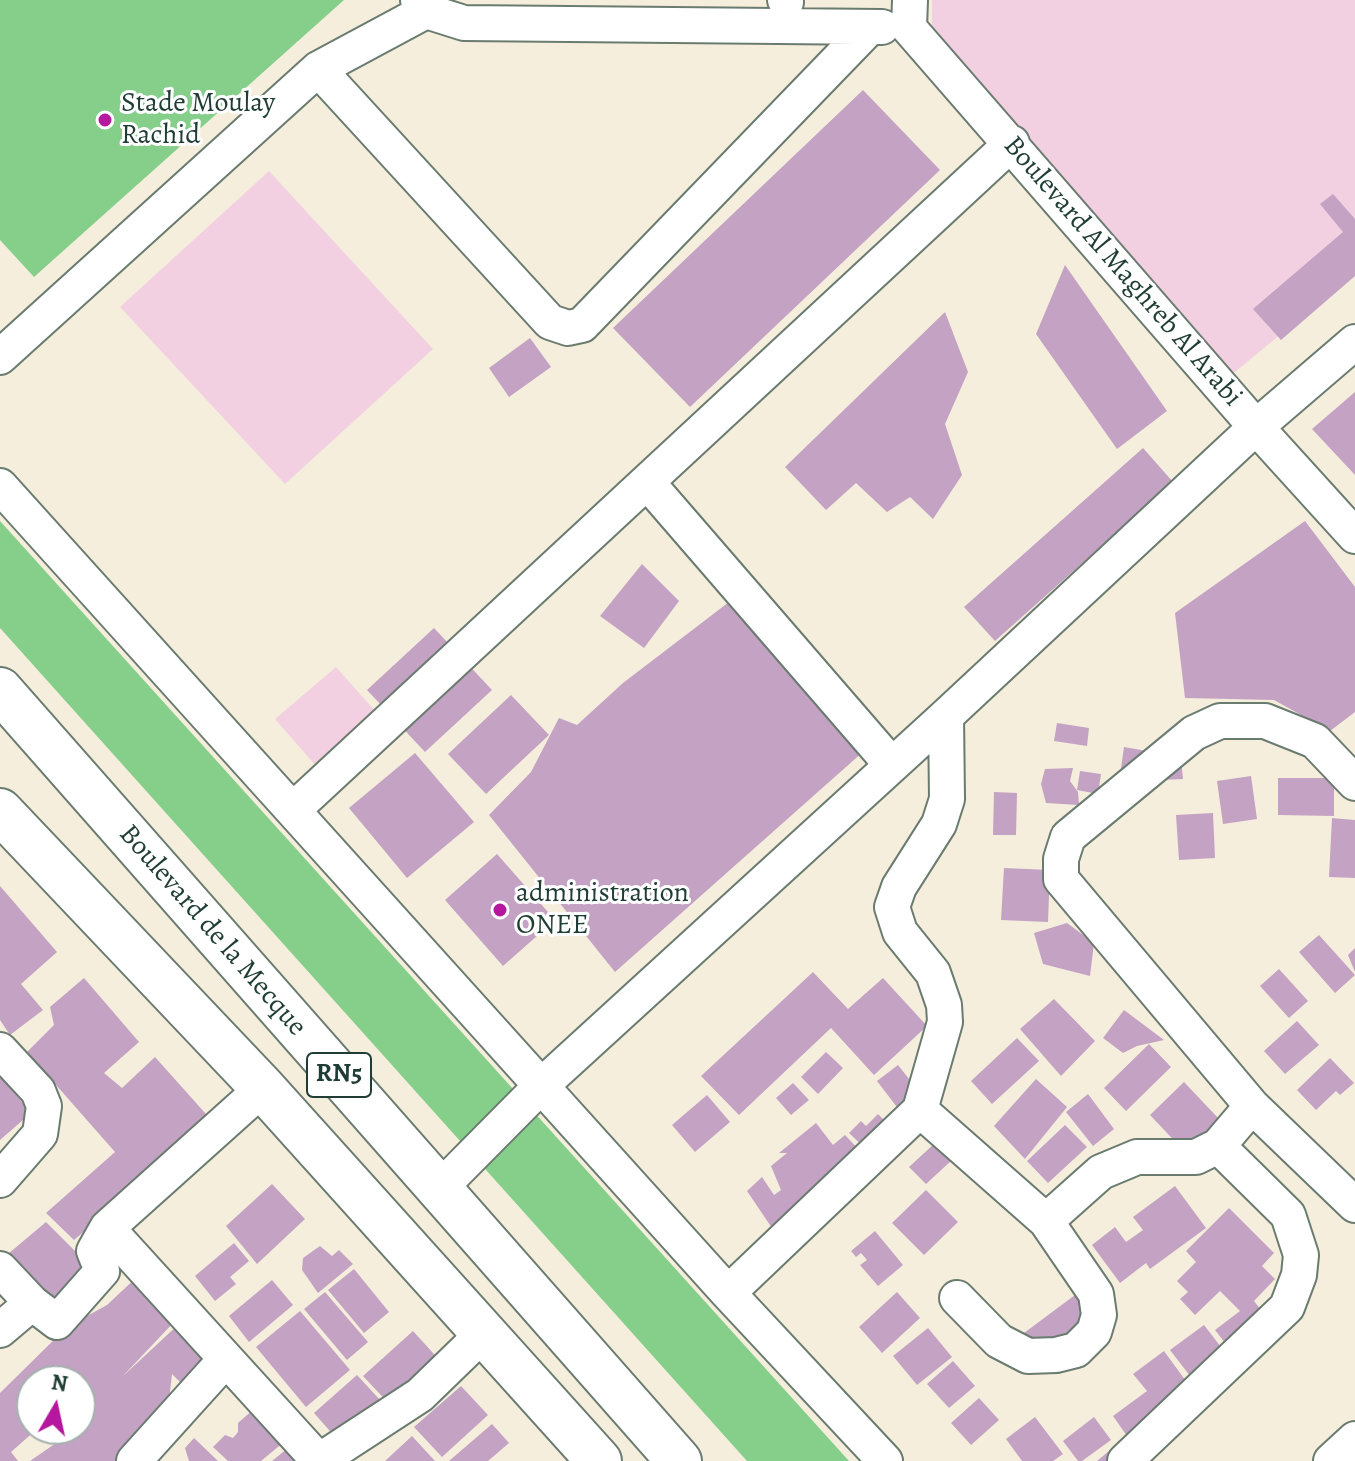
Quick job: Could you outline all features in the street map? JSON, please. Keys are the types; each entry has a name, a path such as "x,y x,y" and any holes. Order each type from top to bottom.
{"main road":[{"name":"Boulevard de la Mecque","path":"0,690 679,1461"},
{"name":"RN5","path":"0,811 263,1088 599,1461"}],"street":[{"path":"702,26 787,1"},
{"path":"0,357 318,69 422,5 464,23 870,27 910,14"},
{"name":"Boulevard Al Maghreb Al Arabi","path":"910,14 1012,143 1256,427 1355,536"},
{"path":"318,69 550,322 568,328 582,325 870,27"},
{"path":"293,810 1012,143"},
{"path":"439,1189 542,1085 946,716 1256,427 1355,342"},
{"path":"647,482 891,764"},
{"path":"0,486 728,1293 885,1461"},
{"path":"728,1293 920,1110 945,1022 944,1005 933,973 900,932 892,907 899,887 939,824 947,799 946,716"},
{"path":"1355,783 1315,741 1265,721 1220,721 1194,733 1068,837 1061,859 1061,879 1252,1106 1355,1205"},
{"path":"0,1050 38,1091 44,1106 40,1134 0,1180"},
{"path":"0,1269 32,1303 57,1322 102,1271 94,1251 107,1228 263,1088"},
{"path":"1046,1221 1101,1172 1137,1157 1196,1157 1218,1146 1252,1106"},
{"path":"920,1110 1046,1221 1096,1294 1099,1315 1094,1332 1076,1350 1056,1355 1028,1356 999,1341 957,1298"},
{"path":"1125,1461 1287,1307 1299,1275 1301,1255 1288,1215 1218,1146"},
{"path":"107,1228 319,1461 420,1395 485,1332"},
{"path":"0,1330 32,1303"},
{"path":"134,1461 226,1359"},
{"path":"1331,1461 1355,1439"}],"shaded area":[{"path":"932,0 1355,0 1355,273 1224,381 932,25"},
{"path":"269,171 433,349 285,484 120,307"},
{"path":"336,667 399,738 338,791 275,719"}],"green space":[{"name":"Stade Moulay Rachid","path":"0,0 344,0 34,277 0,240"},
{"path":"0,521 849,1461 747,1461 0,628"}],"building":[{"path":"863,90 940,170 690,407 613,328"},
{"path":"1333,194 1355,219 1355,276 1281,340 1253,309 1343,232 1320,204"},
{"path":"1065,265 1167,411 1117,449 1036,334"},
{"path":"945,312 968,372 945,424 962,475 933,519 910,497 887,512 856,483 826,510 785,467"},
{"path":"530,338 551,367 509,397 489,368"},
{"path":"1355,392 1355,475 1312,429"},
{"path":"1143,448 1173,482 995,641 964,607"},
{"path":"1305,521 1355,587 1355,712 1330,731 1274,700 1185,698 1175,613"},
{"path":"642,564 679,601 644,648 600,616"},
{"path":"729,602 864,751 615,972 489,815 531,772 559,718 577,725 623,683"},
{"path":"434,628 492,690 425,752 367,690"},
{"path":"511,695 549,735 486,794 448,754"},
{"path":"1057,723 1089,728 1087,746 1054,741"},
{"path":"1179,740 1183,779 1162,780"},
{"path":"1124,747 1158,753 1119,782"},
{"path":"415,753 474,822 407,878 349,808"},
{"path":"1073,768 1070,781 1078,792 1079,805 1046,803 1041,784 1045,769"},
{"path":"1080,771 1101,774 1098,794 1077,790"},
{"path":"1251,776 1257,819 1223,824 1217,781"},
{"path":"1278,778 1334,778 1334,816 1278,815"},
{"path":"994,792 1017,793 1016,835 993,835"},
{"path":"1213,813 1215,858 1179,860 1176,815"},
{"path":"1332,818 1355,820 1355,878 1329,877"},
{"name":"administration ONEE","path":"497,854 555,920 503,966 445,900"},
{"path":"1004,868 1050,870 1048,922 1001,920"},
{"path":"0,886 57,952 21,984 43,1010 10,1035 0,1020"},
{"path":"1067,923 1094,943 1090,976 1043,964 1034,933"},
{"path":"1319,935 1355,975 1335,993 1299,952"},
{"path":"1355,948 1355,972 1348,955"},
{"path":"1279,969 1308,1001 1289,1018 1260,986"},
{"path":"813,972 848,1009 883,978 927,1026 874,1075 831,1028 739,1115 701,1076"},
{"path":"84,978 139,1042 104,1073 122,1088 155,1057 214,1123 74,1240 46,1213 115,1152 27,1052 54,1025 50,1007"},
{"path":"1054,999 1095,1041 1061,1076 1020,1029"},
{"path":"1124,1010 1164,1040 1137,1046 1123,1053 1103,1038"},
{"path":"1297,1021 1319,1045 1285,1074 1264,1051"},
{"path":"1017,1038 1039,1061 992,1104 971,1081"},
{"path":"1149,1044 1171,1067 1126,1111 1104,1088"},
{"path":"826,1052 843,1068 818,1094 801,1077"},
{"path":"1330,1058 1354,1083 1340,1095 1336,1091 1316,1110 1297,1090"},
{"path":"898,1065 924,1098 903,1115 877,1081"},
{"path":"0,1076 31,1113 0,1140"},
{"path":"1036,1079 1067,1107 1025,1159 994,1126"},
{"path":"1184,1082 1219,1119 1185,1152 1150,1115"},
{"path":"793,1083 809,1100 791,1115 776,1098"},
{"path":"1088,1094 1114,1129 1093,1146 1066,1112"},
{"path":"707,1095 730,1122 695,1152 672,1125"},
{"path":"878,1114 891,1127 868,1151 849,1133 861,1121 866,1126"},
{"path":"816,1123 833,1145 845,1135 862,1153 774,1231 747,1191 762,1177 774,1195 781,1190 771,1166 787,1153 779,1153"},
{"path":"1065,1125 1087,1147 1048,1183 1027,1161"},
{"path":"935,1143 952,1160 926,1184 909,1167"},
{"path":"272,1184 305,1219 257,1264 226,1226"},
{"path":"1175,1186 1206,1228 1150,1269 1146,1263 1120,1283 1092,1245 1115,1227 1126,1242 1143,1230 1133,1217"},
{"path":"926,1190 958,1222 924,1255 892,1223"},
{"path":"1229,1208 1274,1253 1262,1266 1275,1279 1254,1301 1275,1328 1236,1357 1215,1330 1240,1311 1220,1291 1195,1315 1180,1299 1188,1292 1177,1281 1196,1262 1186,1251"},
{"path":"46,1222 94,1270 60,1305 8,1254"},
{"path":"875,1231 903,1265 878,1286 860,1265 867,1260 861,1253 856,1257 851,1251"},
{"path":"234,1243 249,1261 230,1277 236,1284 215,1301 195,1276"},
{"path":"320,1246 332,1256 339,1250 353,1264 318,1293 302,1270 303,1258"},
{"path":"354,1269 389,1312 364,1333 328,1290"},
{"path":"139,1275 175,1321 122,1377 181,1322 219,1363 190,1392 172,1374 167,1419 126,1461 30,1461 53,1445 96,1445 96,1365 28,1365 67,1327 107,1305"},
{"path":"272,1280 293,1305 249,1342 229,1316"},
{"path":"325,1292 368,1342 347,1360 304,1309"},
{"path":"897,1292 920,1318 882,1353 859,1327"},
{"path":"1075,1295 1091,1317 1040,1355 1024,1333"},
{"path":"300,1311 350,1370 306,1407 256,1347"},
{"path":"1204,1325 1231,1360 1197,1385 1170,1350"},
{"path":"928,1328 952,1357 917,1385 893,1356"},
{"path":"413,1331 443,1364 393,1408 363,1376"},
{"path":"1164,1351 1199,1399 1117,1461 1097,1461 1127,1436 1113,1416 1147,1391 1133,1374"},
{"path":"953,1361 975,1386 949,1408 927,1384"},
{"path":"357,1375 381,1401 337,1439 314,1413"},
{"path":"16,1377 16,1445 19,1445 11,1452 18,1461 0,1461 0,1393"},
{"path":"461,1386 488,1415 442,1457 414,1427"},
{"path":"979,1398 999,1420 971,1445 951,1423"},
{"path":"254,1409 284,1442 261,1461 228,1461 213,1447 225,1435 233,1438 238,1432 238,1423"},
{"path":"1035,1417 1063,1454 1053,1461 1022,1461 1006,1439"},
{"path":"1094,1417 1111,1440 1078,1461 1063,1441"},
{"path":"492,1424 509,1443 488,1461 449,1461"},
{"path":"412,1436 435,1461 385,1461"},
{"path":"194,1438 218,1461 189,1461 185,1448"},
{"path":"293,1444 307,1461 272,1461"}],"place":[{"name":"Stade Moulay Rachid","path":"105,120"},
{"name":"administration ONEE","path":"500,910"}]}
